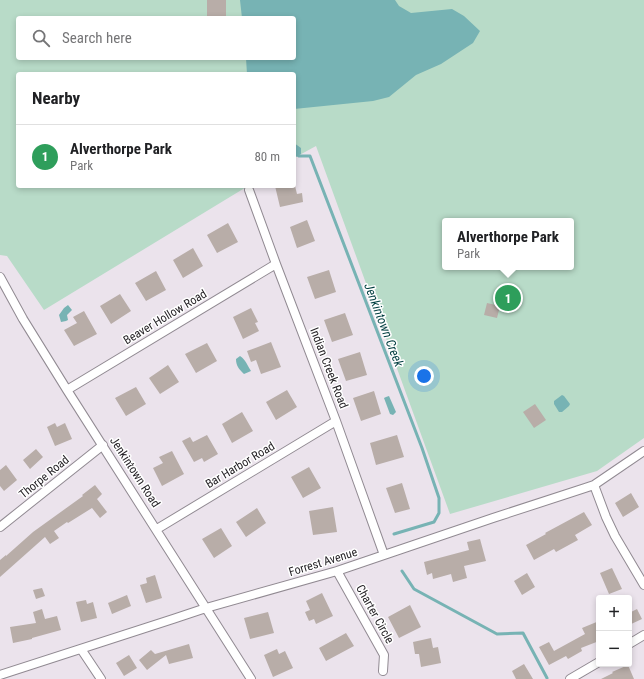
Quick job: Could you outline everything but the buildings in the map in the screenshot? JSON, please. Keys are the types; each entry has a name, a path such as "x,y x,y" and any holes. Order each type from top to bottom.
{"street":[{"name":"Indian Creek Road","path":"249,190 336,421 384,555"},
{"name":"Beaver Hollow Road","path":"68,390 276,264"},
{"name":"Jenkintown Road","path":"0,277 23,319 251,679"},
{"name":"Bar Harbor Road","path":"156,529 336,421"},
{"name":"Thorpe Road","path":"0,527 103,445"},
{"name":"Forrest Avenue","path":"0,675 206,608 337,571 594,485 644,451"},
{"path":"594,485 612,530 644,585"},
{"name":"Charter Circle","path":"337,571 384,655 383,671"},
{"path":"632,642 644,635"},
{"path":"81,649 101,679"},
{"path":"570,679 596,664"}],"green space":[{"path":"0,0 644,0 644,438 597,471 450,514 316,146 296,157 296,72 16,72 16,188 245,188 44,310 7,256 0,255"}],"water":[{"path":"240,0 395,0 399,6 411,13 452,9 464,16 480,31 473,43 441,64 416,75 389,97 373,101 296,109 296,72 247,72 246,60 296,60 296,16 242,16"},
{"path":"296,144 301,148 301,154 296,157"},
{"path":"68,305 72,310 67,315 68,320 61,322 59,315"},
{"path":"240,356 251,371 244,374 239,369 236,359"},
{"path":"562,395 570,404 562,412 559,412 554,404 554,401"},
{"path":"389,396 396,412 393,415 390,414 384,398"}],"waterway":[{"name":"Jenkintown Creek","path":"296,154 299,156 310,156 422,448 439,498 439,513 434,522 394,534"},
{"name":"Jenkintown Creek","path":"402,571 414,589 497,634 523,633 547,678"}],"place":[{"name":"Alverthorpe Park","path":"508,298"}]}
